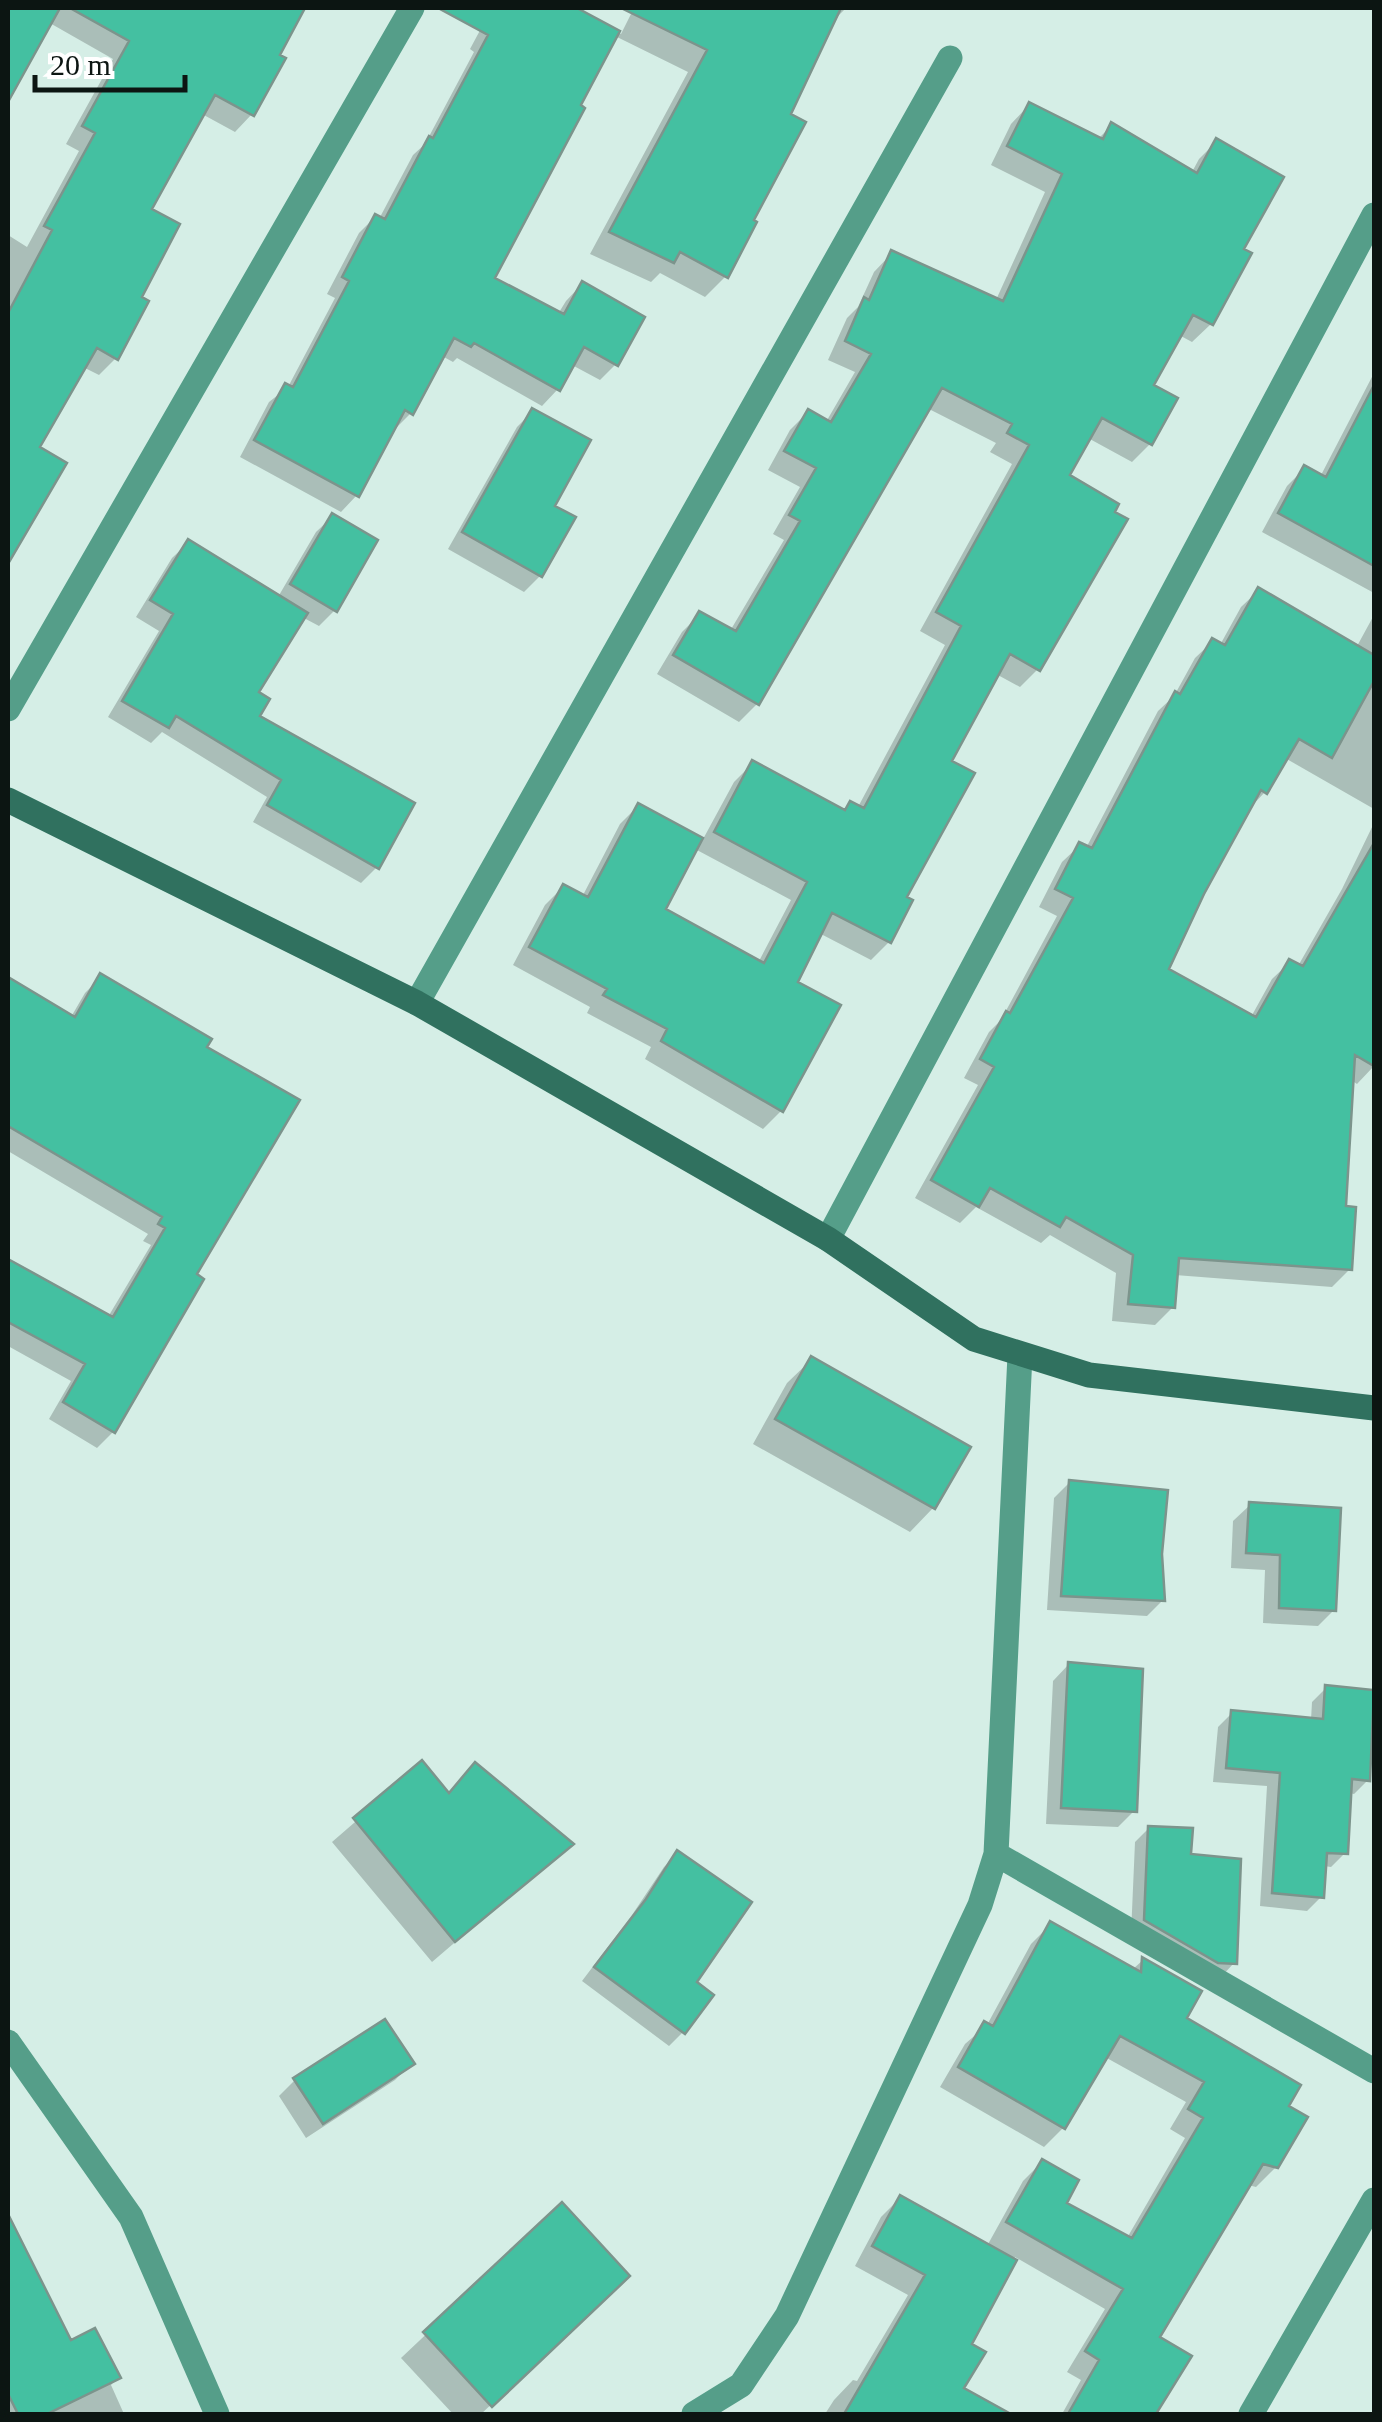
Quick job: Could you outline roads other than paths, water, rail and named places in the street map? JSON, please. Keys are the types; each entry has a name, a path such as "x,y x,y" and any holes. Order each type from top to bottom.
{"street":[{"path":"8,709 412,8"},
{"path":"418,1002 950,58"},
{"path":"828,1239 1374,215"},
{"path":"8,800 418,1002 828,1239 974,1339 1089,1375 1374,1408"},
{"path":"694,2414 742,2385 787,2316 980,1905 996,1854 1020,1355"},
{"path":"996,1854 1374,2071"},
{"path":"8,2042 132,2217 216,2414"},
{"path":"1252,2414 1374,2200"}]}
